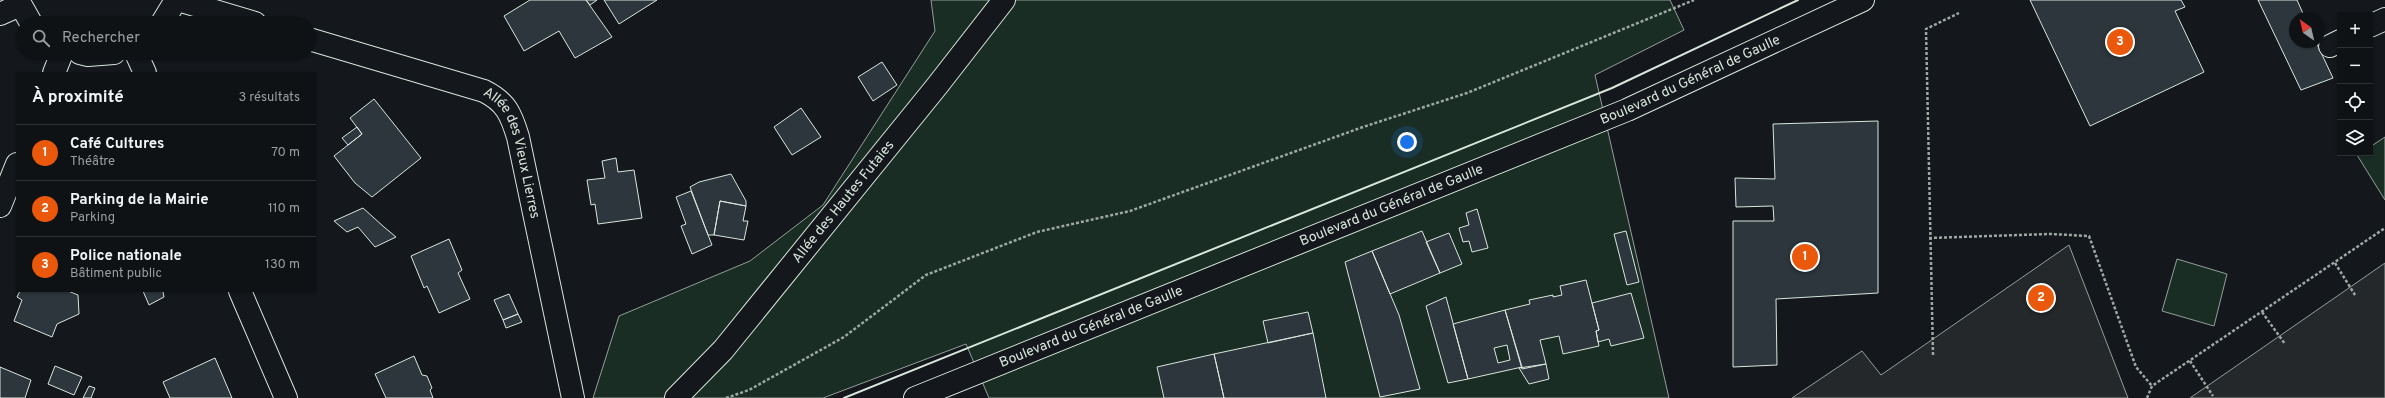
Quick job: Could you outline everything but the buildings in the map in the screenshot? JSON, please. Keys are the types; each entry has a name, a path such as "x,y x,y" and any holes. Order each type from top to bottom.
{"main road":[{"path":"167,16 177,0 231,16"},
{"name":"Allée des Hautes Futaies","path":"676,398 723,350 937,86 1004,0"},
{"name":"Boulevard du Général de Gaulle","path":"915,398 947,392 1627,110 1863,0"},
{"path":"0,14 23,9"},
{"path":"2373,25 2385,19"},
{"name":"Allée des Vieux Lierres","path":"316,41 484,91 499,99 512,116 518,137 573,398"},
{"path":"54,72 59,60"},
{"path":"139,60 145,72"},
{"path":"0,206 16,166"},
{"path":"240,292 286,398"}],"path":[{"path":"726,398 749,390 844,337 926,275 1037,232 1130,211 1363,127 1467,93 1694,0"},
{"path":"1933,355 1929,238 1926,29 1959,13"},
{"path":"2147,398 2152,386 2385,228"},
{"path":"1929,238 2050,234 2089,236 2136,367 2152,386"},
{"path":"2334,263 2355,295"},
{"path":"2262,312 2285,344"},
{"path":"2190,361 2213,396"}],"green space":[{"path":"931,0 1670,0 1684,30 1595,75 1669,398 989,398 966,344 823,398 593,398 619,316 750,261 823,205 935,31"},
{"path":"2385,137 2385,200 2358,156 2373,156 2373,145"},
{"path":"2177,259 2227,274 2214,326 2162,311"}],"shaded area":[{"path":"2069,245 2128,398 1792,398 1862,351 1881,375"},
{"path":"2385,263 2385,398 2190,398"}],"wall":[{"path":"844,398 1612,88 1798,0"}],"place":[{"name":"Police nationale","path":"2120,42"},
{"name":"Café Cultures","path":"1805,257"},
{"name":"Parking de la Mairie","path":"2041,298"}]}
